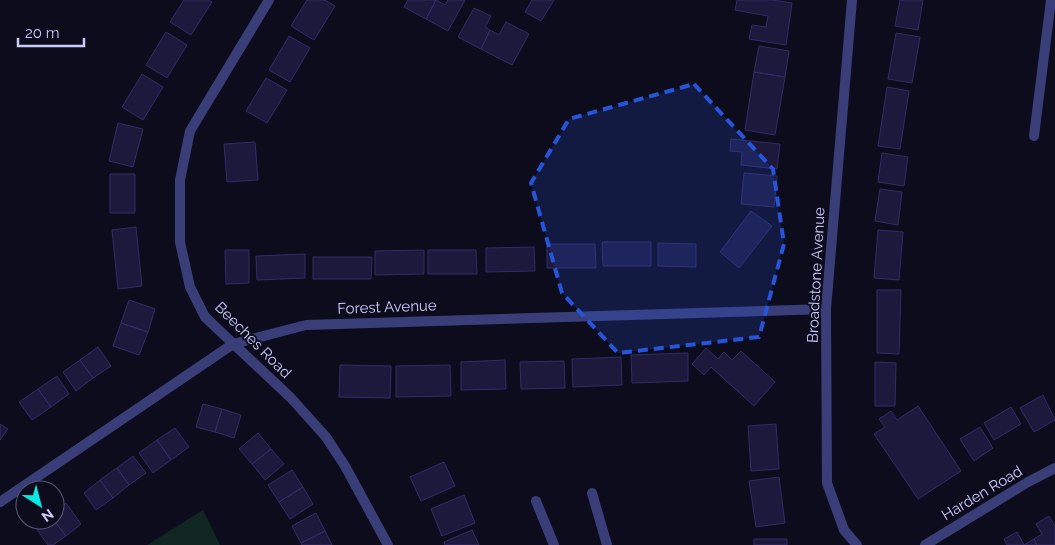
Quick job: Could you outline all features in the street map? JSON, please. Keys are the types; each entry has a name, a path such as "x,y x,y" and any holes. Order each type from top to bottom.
{"street":[{"name":"Beeches Road","path":"268,0 190,131 180,180 180,242 190,286 205,317 291,398 326,437 345,466 388,545"},
{"name":"Broadstone Avenue","path":"852,0 826,309 827,483 844,530 857,545"},
{"path":"1034,136 1051,0"},
{"name":"Forest Avenue","path":"0,502 233,344 306,325 826,309"},
{"name":"Harden Road","path":"925,545 1028,482 1055,468"},
{"path":"592,493 607,545"},
{"path":"536,501 554,545"}],"highlighted area":[{"path":"694,84 773,169 784,244 759,337 618,353 562,293 531,183 569,119"}],"green space":[{"path":"203,510 220,545 147,545"}],"building":[{"path":"184,0 208,0 212,2 191,35 170,22"},
{"path":"307,0 325,0 335,6 314,40 291,26"},
{"path":"408,0 436,0 426,19 404,7"},
{"path":"436,0 445,5 448,0 465,0 448,31 426,19"},
{"path":"532,0 554,0 541,21 525,12"},
{"path":"737,0 773,0 792,3 786,45 749,39 752,25 766,27 768,16 735,10"},
{"path":"900,0 923,0 918,30 895,26"},
{"path":"474,8 491,16 485,27 490,30 481,49 458,37"},
{"path":"506,22 529,34 512,65 481,49 490,30 499,35"},
{"path":"166,32 187,45 167,78 146,65"},
{"path":"896,33 920,37 912,83 888,79"},
{"path":"289,36 310,48 290,82 269,70"},
{"path":"759,46 789,51 785,77 754,72"},
{"path":"754,72 785,77 775,135 745,130"},
{"path":"142,74 163,87 143,120 122,107"},
{"path":"266,78 287,90 267,123 246,111"},
{"path":"887,87 909,91 900,149 878,146"},
{"path":"118,123 143,129 133,167 109,161"},
{"path":"731,139 780,144 777,169 741,165 742,152 730,151"},
{"path":"255,142 258,180 227,182 224,144"},
{"path":"882,153 908,157 904,186 878,182"},
{"path":"744,173 777,176 774,207 741,204"},
{"path":"110,174 135,174 135,213 110,213"},
{"path":"880,189 902,192 898,225 875,221"},
{"path":"751,211 772,226 739,268 720,252"},
{"path":"136,227 142,286 118,289 112,230"},
{"path":"878,230 903,232 899,280 874,278"},
{"path":"602,242 651,242 651,266 603,266"},
{"path":"658,243 696,244 696,267 658,266"},
{"path":"547,244 595,244 596,268 547,268"},
{"path":"534,247 535,271 486,272 486,248"},
{"path":"225,250 249,250 249,283 226,284"},
{"path":"424,250 424,274 375,275 375,251"},
{"path":"428,250 476,250 477,274 428,274"},
{"path":"305,254 305,278 257,280 256,256"},
{"path":"313,257 372,257 371,279 313,279"},
{"path":"877,290 901,290 899,354 877,353"},
{"path":"129,300 155,309 148,332 121,323"},
{"path":"121,323 148,332 139,355 113,346"},
{"path":"98,347 111,366 93,378 80,360"},
{"path":"706,348 718,359 724,352 732,360 741,351 775,382 754,406 711,367 704,375 692,364"},
{"path":"688,353 688,381 632,383 631,355"},
{"path":"621,357 622,385 573,387 572,359"},
{"path":"80,360 93,378 76,391 63,372"},
{"path":"505,360 506,389 461,390 461,362"},
{"path":"564,361 565,388 521,389 520,362"},
{"path":"875,362 896,363 895,406 875,406"},
{"path":"340,365 391,366 390,398 339,397"},
{"path":"450,365 451,396 396,397 396,366"},
{"path":"57,376 69,394 51,407 38,389"},
{"path":"38,389 51,407 32,420 19,402"},
{"path":"1043,395 1055,420 1034,432 1020,408"},
{"path":"203,404 222,409 215,432 196,427"},
{"path":"918,406 961,471 918,499 874,434 885,427 879,419 891,411 897,420"},
{"path":"1011,407 1021,424 994,440 984,423"},
{"path":"222,409 241,415 234,438 215,432"},
{"path":"0,424 8,429 0,440"},
{"path":"776,424 779,469 751,471 748,426"},
{"path":"980,427 993,448 974,461 960,439"},
{"path":"175,428 189,447 171,460 157,440"},
{"path":"258,433 271,449 252,464 239,449"},
{"path":"157,440 171,460 153,473 139,453"},
{"path":"271,449 284,464 265,480 252,464"},
{"path":"133,456 146,473 129,485 117,468"},
{"path":"444,462 455,486 421,501 410,477"},
{"path":"117,468 129,485 113,498 100,480"},
{"path":"292,470 303,487 279,502 268,485"},
{"path":"779,477 785,523 756,527 749,481"},
{"path":"100,480 113,498 96,510 84,493"},
{"path":"303,487 313,504 290,519 279,502"},
{"path":"464,495 475,523 442,536 431,509"},
{"path":"65,504 81,524 66,536 62,530 65,530"},
{"path":"316,513 325,531 301,543 292,526"},
{"path":"1049,516 1055,526 1055,545 1037,545 1034,539 1042,534 1036,524"},
{"path":"37,530 62,530 66,536 53,545 48,545"},
{"path":"472,530 479,545 445,545 444,542"},
{"path":"325,531 332,545 302,545 301,543"},
{"path":"1017,532 1024,545 1007,545 1004,539"},
{"path":"754,539 787,539 787,545 754,545"},
{"path":"1034,539 1037,545 1024,545"}]}
